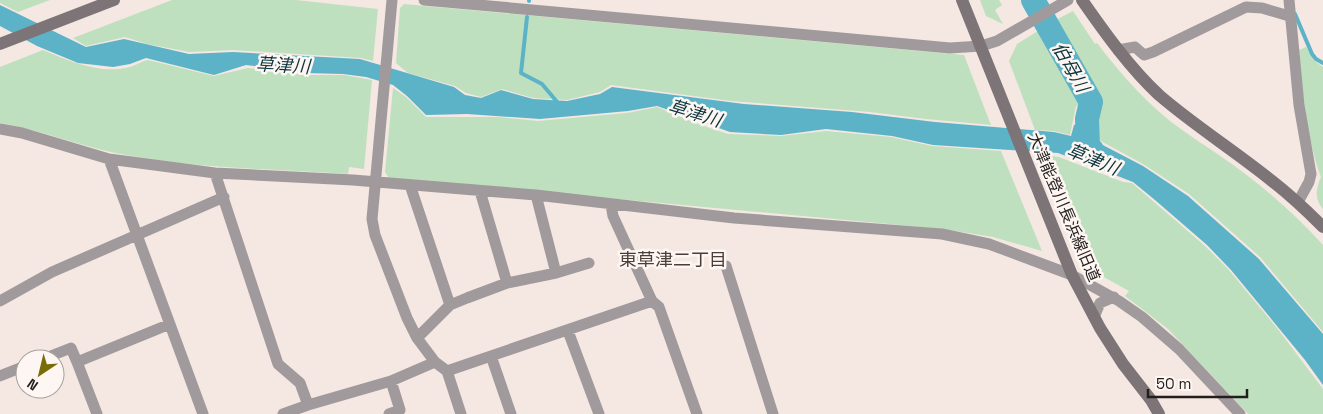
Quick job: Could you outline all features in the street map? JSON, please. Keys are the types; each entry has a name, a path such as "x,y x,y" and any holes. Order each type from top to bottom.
{"street":[{"path":"0,44 114,0"},
{"path":"392,0 372,219 376,235 407,318 417,338 435,362 447,371 461,414"},
{"path":"424,0 558,6 950,48 981,46 997,41 1066,1"},
{"name":"大津能登川長浜線旧道","path":"962,0 1072,275 1094,317 1159,414"},
{"path":"1082,0 1118,50 1158,94 1298,202 1323,227"},
{"path":"1289,0 1294,35 1299,105 1311,174 1309,182 1298,202"},
{"path":"1118,50 1135,47 1144,55 1153,52 1246,7 1262,8 1290,16"},
{"path":"0,129 22,133 109,159 215,173 376,177 410,186 536,195 734,218 942,234 989,244 1072,275 1114,297 1142,317 1179,348 1240,414"},
{"path":"109,159 203,414"},
{"path":"215,173 278,364 300,383 308,405"},
{"path":"410,186 445,296 450,305"},
{"path":"480,191 507,283"},
{"path":"536,195 556,272"},
{"path":"0,301 52,272 224,198"},
{"path":"611,205 613,216 652,301 659,307 697,414"},
{"path":"417,338 450,305 507,283 589,263"},
{"path":"726,266 773,414"},
{"path":"1094,317 1100,303 1114,297"},
{"path":"447,371 652,301"},
{"path":"77,362 170,324"},
{"path":"568,331 598,414"},
{"path":"65,350 71,348 97,414"},
{"path":"491,356 512,414"},
{"path":"284,414 308,405 391,381 435,362"},
{"path":"0,376 15,370"},
{"path":"389,414 400,410 391,381"}],"green space":[{"path":"0,0 50,0 18,12 0,3"},
{"path":"172,0 296,0 378,9 373,61 361,58 233,50 189,52 147,44 125,37 86,46 73,38"},
{"path":"980,0 999,0 1002,5 995,10 1003,24 986,16"},
{"path":"404,4 964,55 991,125 870,112 731,101 611,85 600,92 567,100 533,98 502,89 481,97 466,93 455,86 408,73 396,63 400,8"},
{"path":"1073,11 1095,44 1097,43 1128,81 1154,108 1254,181 1290,211 1323,245 1323,332 1260,257 1189,194 1143,164 1099,140 1092,120 1093,111 1098,101 1052,22"},
{"path":"1046,26 1055,55 1079,88 1083,102 1076,106 1070,135 1054,131 1035,130 1009,61 1017,44"},
{"path":"1306,47 1316,62 1323,67 1323,209 1317,197 1317,189 1321,177 1312,146 1302,82 1299,50"},
{"path":"43,50 85,66 97,68 119,69 148,60 214,76 248,68 305,75 344,75 372,80 364,169 349,167 348,174 186,164 115,153 0,123 0,67"},
{"path":"393,88 406,97 426,117 499,117 538,121 627,113 657,107 728,134 781,136 826,131 891,137 932,146 1001,151 1042,251 993,237 943,229 389,178 385,172"},
{"path":"1045,155 1059,157 1123,182 1132,183 1205,246 1228,269 1277,328 1323,389 1323,414 1248,414 1168,329 1125,296 1129,291 1091,270"}],"water":[{"name":"草津川","path":"0,5 86,47 124,39 189,54 233,52 360,59 454,87 465,95 481,98 501,90 533,99 567,101 600,94 612,87 744,104 852,112 935,122 1054,132 1071,136 1074,125 1087,119 1097,142 1143,166 1188,196 1259,259 1323,334 1323,385 1305,360 1231,270 1207,245 1133,182 1058,153 933,145 892,136 826,129 781,135 730,132 657,106 628,111 540,119 467,114 426,115 393,85 366,77 305,73 246,65 214,75 146,58 130,64 113,67 78,63 37,46 0,26"}],"waterway":[{"name":"伯母川","path":"1033,0 1091,102 1087,119 1088,147 1092,150"},
{"path":"1295,14 1312,54 1323,63"},
{"path":"527,17 521,73 542,84 558,103"}],"district":[{"name":"東草津二丁目","path":"673,259"}]}
